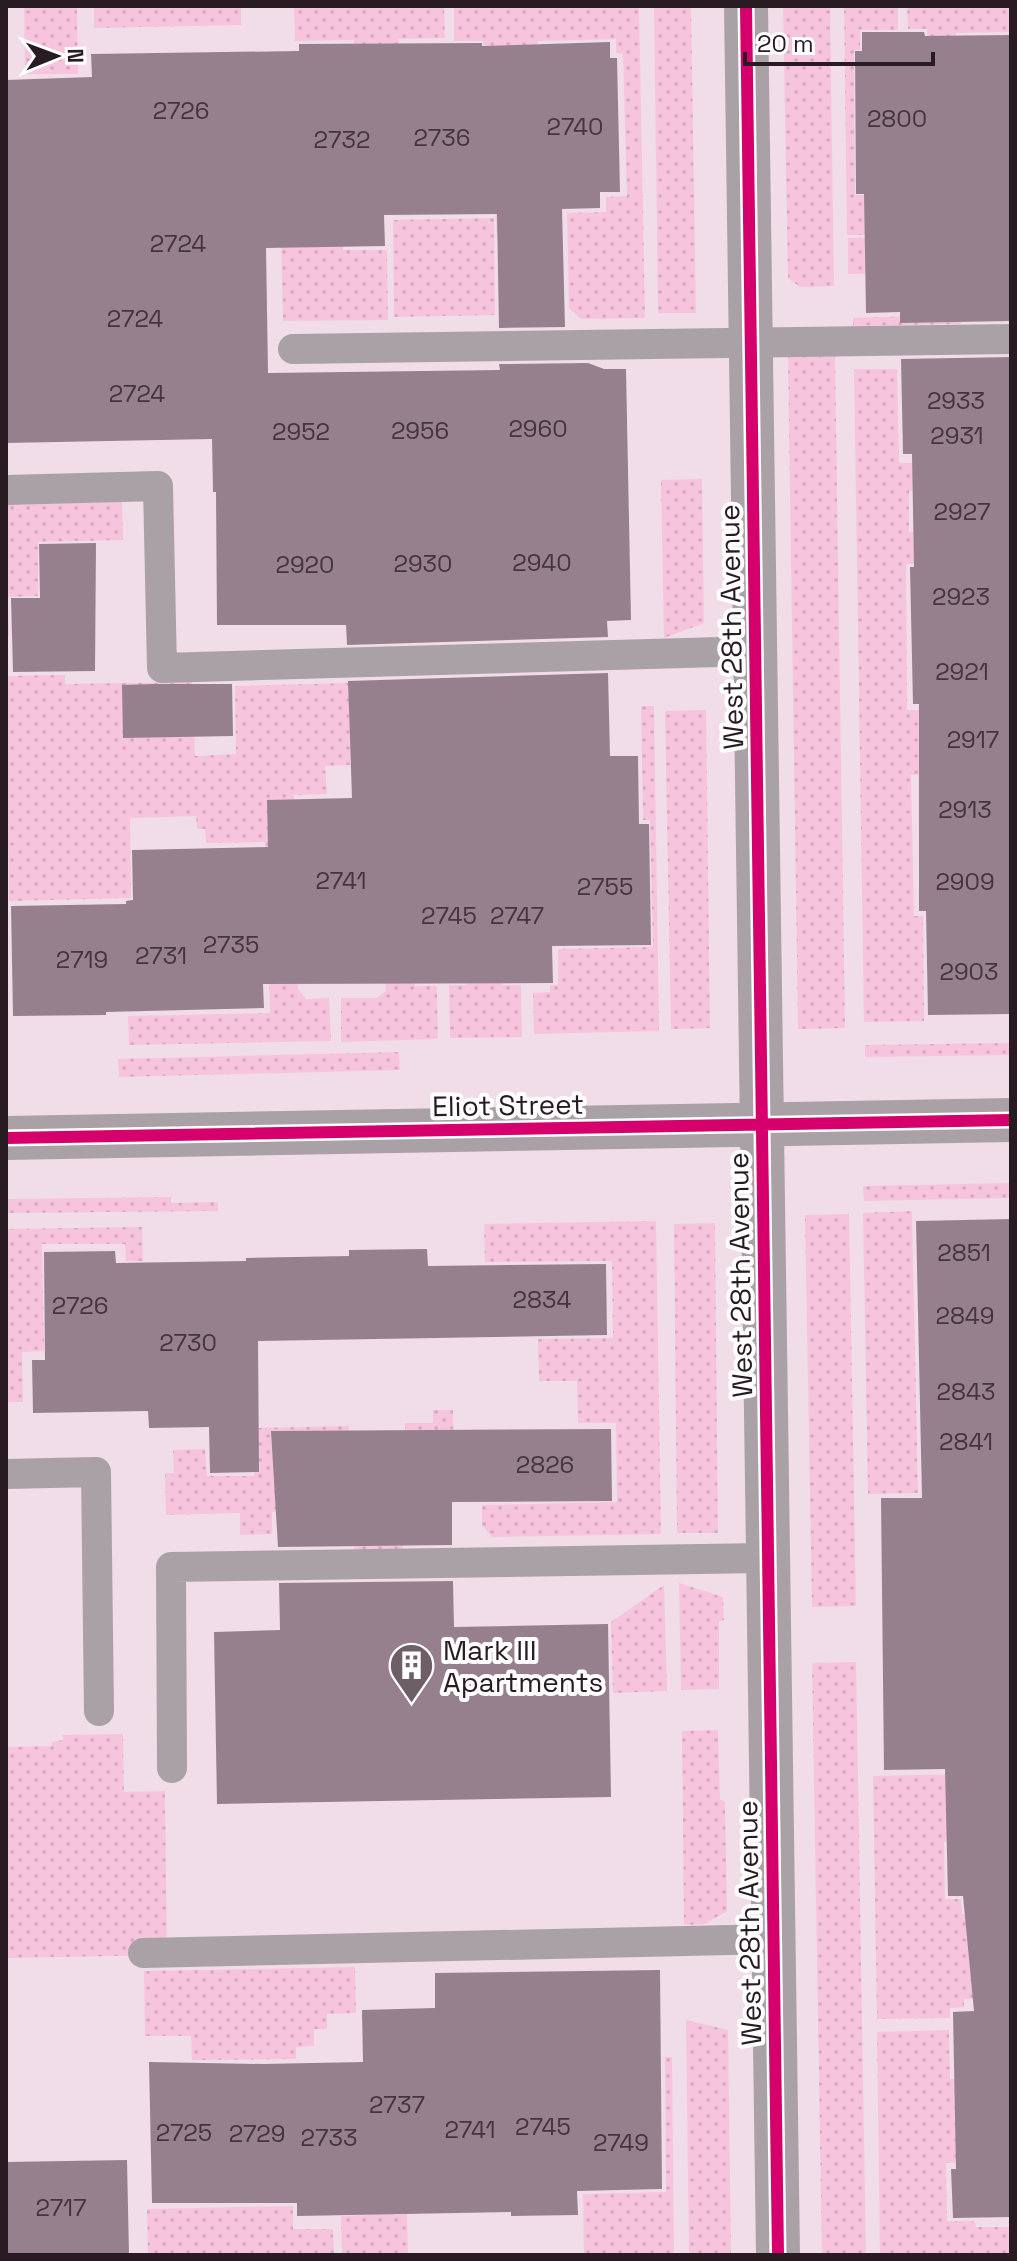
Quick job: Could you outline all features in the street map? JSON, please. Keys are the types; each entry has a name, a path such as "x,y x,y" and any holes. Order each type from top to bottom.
{"street":[{"name":"West 28th Avenue","path":"746,6 778,2255"},
{"name":"Eliot Street","path":"6,1138 1011,1120"}],"lane":[{"path":"293,349 1011,339"},
{"path":"6,490 158,486 162,668 755,651"},
{"path":"6,1474 96,1472 99,1711"},
{"path":"172,1768 171,1567 768,1558"},
{"path":"143,1953 773,1939"}],"shaded area":[{"path":"24,6 77,6 78,74 25,74"},
{"path":"94,6 241,6 241,25 94,28"},
{"path":"294,6 444,6 445,38 399,39 399,57 354,58 354,40 295,41"},
{"path":"454,6 639,6 645,318 581,319 569,308 567,213 606,212 606,197 627,196 623,54 616,53 616,39 538,41 529,197 497,236 483,41 454,41"},
{"path":"654,6 691,6 696,313 658,313"},
{"path":"783,6 830,6 834,286 800,287 788,278"},
{"path":"844,6 898,6 898,30 860,30 860,50 854,50 855,195 867,195 866,235 847,235"},
{"path":"907,6 1011,6 1011,32 956,33 956,45 928,45 927,29 908,29"},
{"path":"494,218 495,315 394,317 393,220"},
{"path":"343,225 343,250 387,250 388,320 283,321 281,226"},
{"path":"976,235 975,309 960,324 853,326 853,318 944,315 928,272 848,274 848,238"},
{"path":"835,356 845,1028 798,1029 788,357"},
{"path":"854,369 897,369 899,463 921,463 921,490 909,491 909,532 924,532 924,563 906,564 907,710 927,710 928,774 911,775 914,916 923,916 924,1021 864,1022"},
{"path":"702,479 704,623 664,638 661,480"},
{"path":"122,501 123,540 38,542 38,596 8,597 9,636 6,636 6,503"},
{"path":"65,675 65,684 192,682 195,756 236,754 235,686 349,683 350,765 325,766 327,794 294,795 298,989 306,999 329,998 331,1041 129,1045 128,1016 270,1013 265,842 206,843 205,829 197,829 196,816 130,818 131,898 9,901 6,676"},
{"path":"641,706 654,706 659,1031 534,1034 533,993 550,992 550,985 558,985 558,949 653,947 650,820 643,820"},
{"path":"706,710 710,1028 671,1029 665,711"},
{"path":"411,755 415,986 437,986 438,1039 341,1042 341,998 376,998 386,991 385,967"},
{"path":"502,954 503,985 521,985 522,1037 450,1038 449,985 467,985 467,955"},
{"path":"1011,1043 1011,1055 865,1057 865,1045"},
{"path":"399,1052 400,1070 119,1077 118,1059"},
{"path":"1011,1183 1011,1198 864,1201 863,1186"},
{"path":"171,1197 171,1203 218,1202 218,1211 6,1213 6,1199"},
{"path":"912,1211 918,1493 868,1494 863,1213"},
{"path":"849,1214 856,1606 812,1607 805,1215"},
{"path":"656,1221 661,1534 492,1537 482,1525 482,1505 617,1502 616,1423 578,1423 577,1381 539,1381 538,1339 613,1338 612,1261 485,1262 484,1224"},
{"path":"715,1223 718,1533 677,1533 674,1224"},
{"path":"142,1227 143,1261 126,1261 125,1244 42,1244 44,1351 22,1352 23,1402 6,1402 6,1229"},
{"path":"433,1410 453,1410 454,1471 401,1473 403,1549 354,1550 353,1483 309,1511 272,1512 272,1534 240,1535 240,1513 166,1515 165,1473 174,1473 173,1450 205,1449 207,1476 254,1476 253,1428 349,1426 351,1467 407,1465 405,1423 433,1423"},
{"path":"679,1583 723,1597 724,1620 719,1621 719,1689 681,1690"},
{"path":"664,1585 667,1691 613,1693 611,1622"},
{"path":"856,1662 866,2255 822,2255 812,1663"},
{"path":"718,1730 720,1800 725,1801 727,1911 705,1924 684,1925 682,1731"},
{"path":"123,1734 124,1792 165,1791 167,1955 6,1958 6,1747 52,1746 52,1742 63,1740 63,1735"},
{"path":"1011,1773 959,1841 944,1842 945,1899 961,1899 962,1914 1011,1913 1011,1998 964,1999 964,2007 950,2008 950,2018 877,2019 873,1776"},
{"path":"355,1967 356,2013 327,2014 327,2029 314,2029 314,2046 296,2047 296,2059 192,2060 191,2036 145,2036 144,1971"},
{"path":"686,2020 728,2030 731,2255 689,2255"},
{"path":"949,2030 950,2079 962,2079 967,2162 946,2163 947,2221 975,2221 976,2227 1011,2227 1011,2255 880,2255 877,2032"},
{"path":"665,2057 672,2057 674,2255 584,2255 583,2194 666,2192"},
{"path":"394,2205 394,2215 407,2214 408,2255 342,2255 341,2216 368,2215"},
{"path":"293,2206 293,2229 333,2229 334,2255 148,2255 147,2209"}],"building":[{"path":"862,32 924,32 925,36 1011,35 1011,321 900,323 900,312 866,313 864,194 856,194 855,51 862,51"},
{"path":"610,42 610,58 617,58 620,192 600,192 600,208 562,209 565,327 499,328 497,214 384,215 385,246 266,248 268,373 500,370 499,364 588,363 604,369 626,369 631,620 607,621 608,637 347,645 346,625 217,625 216,492 213,492 212,439 6,443 6,80 92,77 91,54 299,51 299,44 482,43 482,46"},
{"path":"1011,357 1011,1014 928,1015 926,911 919,911 919,704 913,704 910,567 914,567 912,454 903,454 901,359"},
{"path":"96,543 95,671 13,672 11,598 40,598 39,544"},
{"path":"608,673 610,756 638,756 639,824 649,824 651,945 552,946 553,983 263,984 264,1008 13,1016 11,906 126,904 126,901 133,900 132,850 268,847 267,800 352,798 348,681"},
{"path":"232,684 233,736 123,738 122,685"},
{"path":"1011,1219 1011,2217 953,2218 951,2169 956,2169 953,2012 974,2011 963,1896 948,1896 945,1769 884,1770 881,1498 922,1498 916,1221"},
{"path":"427,1249 428,1266 606,1264 607,1335 258,1341 259,1472 210,1473 209,1427 149,1428 148,1411 33,1413 32,1360 45,1360 44,1252 115,1251 116,1263 246,1261 246,1258 349,1256 349,1250"},
{"path":"611,1429 612,1501 452,1502 452,1545 278,1547 271,1431"},
{"name":"Mark III Apartments","path":"453,1581 454,1627 608,1624 611,1797 217,1804 214,1632 280,1630 279,1583"},
{"path":"660,1970 662,2189 577,2191 578,2215 511,2216 511,2212 297,2216 297,2203 152,2203 149,2062 363,2062 362,2010 435,2008 435,1973"},
{"path":"127,2160 129,2255 6,2255 6,2162"}],"cycle path":[{"path":"746,6 778,2255"},
{"path":"6,1138 1011,1120"}],"place":[{"name":"Mark III Apartments","path":"412,1705"}]}
